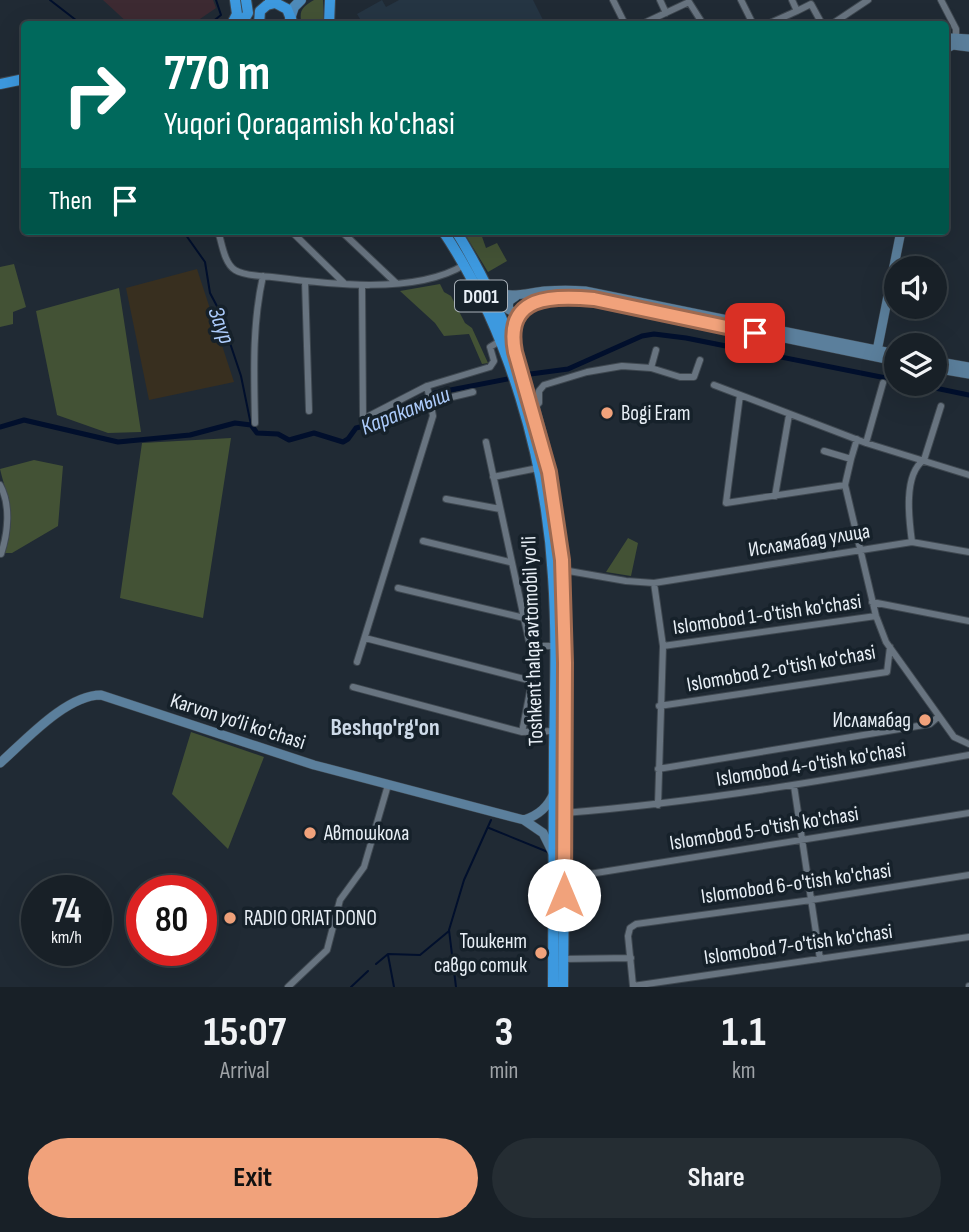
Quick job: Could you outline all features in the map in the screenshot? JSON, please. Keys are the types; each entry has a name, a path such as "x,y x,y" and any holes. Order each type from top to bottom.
{"highway":[{"path":"235,0 237,21"},
{"path":"242,21 248,17 247,0"},
{"path":"247,0 259,20"},
{"path":"329,21 330,0"},
{"path":"259,20 263,8 276,1 287,9 290,21"},
{"path":"0,84 21,80"},
{"name":"Toshkent halqa avtomobil yo'li","path":"450,235 500,341 514,360"},
{"name":"Toshkent halqa avtomobil yo'li","path":"451,235 485,283 514,360 538,468 552,560 560,663 555,731 564,813 563,987"},
{"name":"Toshkent halqa avtomobil yo'li","path":"520,384 533,410 552,490 563,570 559,769 554,791 553,987"}],"main road":[{"path":"291,21 294,7 301,0"},
{"path":"949,39 969,39"},
{"path":"949,47 969,47"},
{"path":"879,354 900,235"},
{"path":"902,256 906,235"},
{"path":"485,283 501,294 516,296 555,290 585,291 884,356"},
{"path":"516,296 509,301 508,309 515,313 531,303 545,299 594,299 884,354"},
{"path":"514,360 513,328 522,310"},
{"path":"879,354 888,319"},
{"path":"947,363 969,367"},
{"path":"947,370 969,374"},
{"name":"Karvon yo‘li ko'chasi","path":"0,763 68,706 84,697 101,695 314,765 524,820"},
{"path":"524,820 546,808 554,791"},
{"path":"524,820 543,833 554,855"}],"street":[{"path":"612,0 623,21"},
{"path":"660,0 666,13"},
{"path":"741,0 752,21"},
{"path":"792,0 797,10"},
{"path":"836,21 868,0"},
{"path":"941,0 956,29 956,38"},
{"path":"649,21 689,2 701,21"},
{"path":"774,21 811,4 820,21"},
{"path":"219,235 228,262 236,271 263,276 362,286 451,273 464,265"},
{"path":"295,235 344,283"},
{"path":"345,235 396,283"},
{"path":"255,423 253,351 263,276"},
{"path":"305,281 309,411"},
{"path":"362,286 363,419 427,386 490,367 494,361 490,347 500,341"},
{"path":"651,368 656,350"},
{"path":"533,410 539,404 539,391 544,385 587,372 622,366 651,368 692,378 700,360"},
{"path":"866,443 883,383"},
{"path":"714,385 866,443 969,475"},
{"path":"357,662 433,416 427,386"},
{"path":"431,402 473,391"},
{"path":"740,395 726,503 845,485"},
{"path":"912,542 908,508 913,475 919,463 924,460 941,407"},
{"path":"775,496 789,415"},
{"path":"857,439 845,485 876,616 886,642 938,717 954,737 969,744"},
{"path":"485,442 530,646 532,681 522,732"},
{"path":"824,451 851,459"},
{"path":"493,477 538,468"},
{"path":"0,485 6,495 7,516 5,544 1,554"},
{"path":"446,499 500,509"},
{"path":"423,541 510,562"},
{"name":"Исламабад улица","path":"563,570 654,583 912,542 969,552"},
{"path":"654,583 663,646 659,706 658,805"},
{"path":"398,588 524,618"},
{"name":"Islomobod 1-o'tish ko'chasi","path":"872,602 969,621"},
{"name":"Islomobod 1-o'tish ko'chasi","path":"663,646 876,616"},
{"path":"365,638 532,681"},
{"path":"530,646 552,646"},
{"name":"Islomobod 2-o'tish ko'chasi","path":"659,706 887,672 890,647"},
{"path":"353,687 522,732 555,731"},
{"path":"658,769 930,724 938,717"},
{"name":"Islomobod 4-o'tish ko'chasi","path":"564,813 658,805 794,786 969,755"},
{"path":"288,987 327,950 340,900 364,867 388,785"},
{"path":"794,786 821,958"},
{"name":"Islomobod 5-o'tish ko'chasi","path":"564,875 577,876 969,813"},
{"name":"Islomobod 6-o'tish ko'chasi","path":"631,958 628,936 630,928 636,924 969,875"},
{"name":"Islomobod 7-o'tish ko'chasi","path":"633,986 969,937"},
{"path":"563,959 631,958 633,986"}],"shaded area":[{"path":"103,0 213,0 216,8 197,21 126,21"},
{"path":"382,0 386,7 399,0 533,0 544,21 361,21 357,14"},
{"path":"197,269 234,382 149,400 126,288"}],"green space":[{"path":"314,0 323,0 324,21 302,21 302,9"},
{"path":"465,235 481,235 486,248 497,243 507,261 488,272"},
{"path":"14,264 26,307 13,312 13,324 0,327 0,267"},
{"path":"440,284 444,292 451,296 465,323 472,328 488,363 482,364 469,334 444,336 435,323 400,291"},
{"path":"119,288 141,432 108,433 57,415 36,311"},
{"path":"231,438 203,618 120,598 142,443"},
{"path":"34,460 63,466 58,526 12,553 5,553 11,519 0,469"},
{"path":"628,538 638,543 631,576 606,572"},
{"path":"191,732 264,757 228,849 172,794"}],"waterway":[{"name":"Заур","path":"50,0 77,21"},
{"path":"214,21 221,15 216,0"},
{"name":"Заур","path":"186,235 205,262 210,293 219,310 241,376 251,425"},
{"name":"Каракамыш","path":"523,375 568,369 642,336 654,334 884,378"},
{"name":"Каракамыш","path":"0,427 24,420 118,442 190,435 235,423 251,425 257,433 278,434 289,440 314,433 343,442 356,428 372,424 435,393 513,378"},
{"name":"Каракамыш","path":"947,390 969,395"},
{"path":"456,987 449,930 464,880 491,820"},
{"path":"489,828 548,852"},
{"path":"376,964 388,954 420,955 449,931"},
{"path":"388,955 394,987"},
{"path":"351,987 368,971"}],"place":[{"name":"Bogi Eram","path":"607,413"},
{"name":"Исламабад","path":"925,720"},
{"name":"Автошкола","path":"310,833"},
{"name":"RADIO ORIAT DONO","path":"230,918"},
{"name":"Тошкент савдо сотик","path":"541,953"}],"district":[{"name":"Beshqo'rg'on","path":"385,727"}],"route":[{"path":"564,895 565,663 560,535 549,472 515,352 512,335 514,322 531,303 572,297 594,299 755,333"}]}
